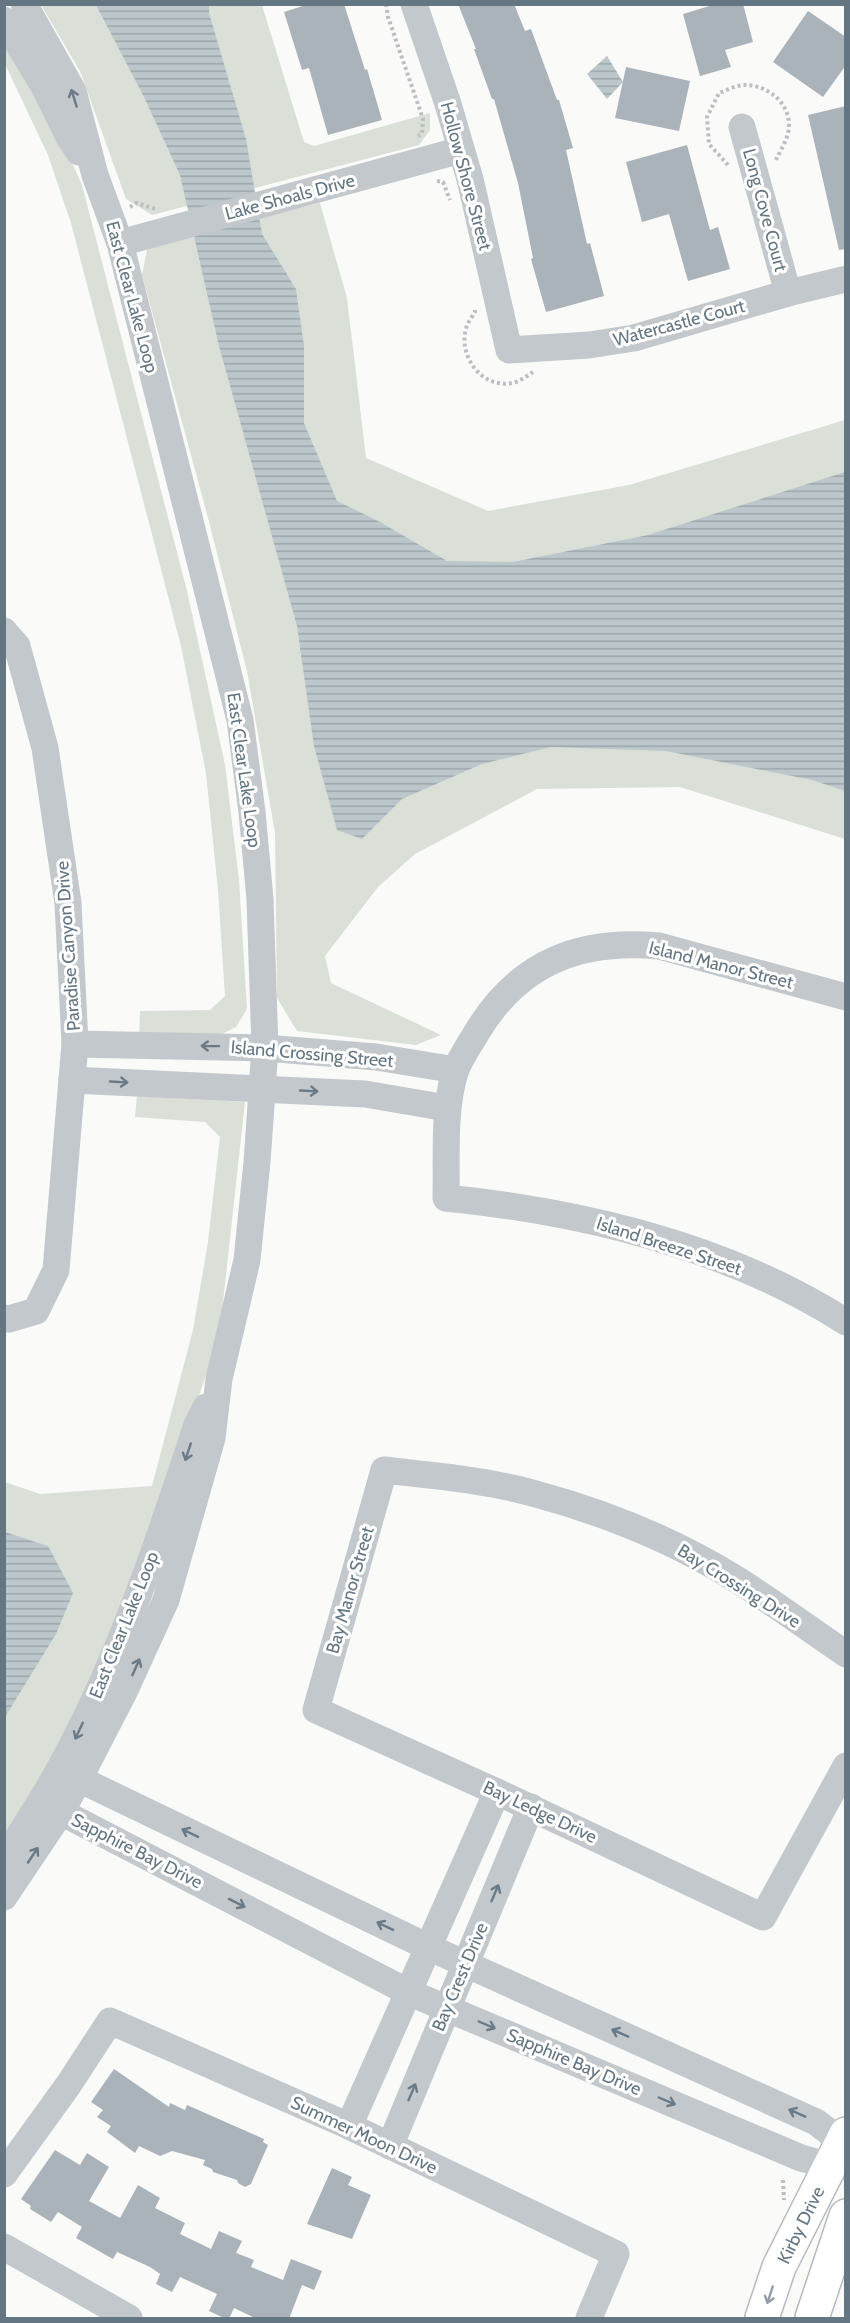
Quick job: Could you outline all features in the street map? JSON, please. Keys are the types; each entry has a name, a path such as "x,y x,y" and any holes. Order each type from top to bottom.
{"main road":[{"name":"Kirby Drive","path":"762,2319 779,2267 842,2151"},
{"name":"Kirby Drive","path":"812,2319 846,2216"}],"street":[{"name":"East Clear Lake Loop","path":"4,1897 61,1812 79,1779 125,1690 166,1600 212,1438 219,1379 247,1260 265,1048 260,900 240,720 120,243 95,175 73,91 24,4"},
{"name":"Hollow Shore Street","path":"414,4 461,150 509,350"},
{"name":"East Clear Lake Loop","path":"4,20 45,88 69,137 95,175"},
{"name":"Long Cove Court","path":"742,127 788,293"},
{"name":"Lake Shoals Drive","path":"120,243 158,222 318,189 461,150"},
{"name":"Watercastle Court","path":"509,350 589,345 634,338 788,293 846,279"},
{"name":"Paradise Canyon Drive","path":"4,631 17,646 45,748 68,903 75,1044 56,1270 36,1311 9,1319 4,1318"},
{"name":"Island Manor Street","path":"446,1198 447,1108 456,1070 486,1016 505,994 525,977 548,963 575,951 606,944 630,943 659,946 846,997"},
{"name":"Island Crossing Street","path":"75,1044 265,1048 375,1057 456,1070"},
{"path":"166,1084 168,1046"},
{"name":"Island Crossing Street","path":"72,1080 365,1094 447,1108"},
{"name":"Island Breeze Street","path":"446,1198 569,1215 644,1234 704,1254 761,1277 846,1322"},
{"name":"East Clear Lake Loop","path":"4,1859 51,1785 111,1662 159,1541 197,1425 219,1379"},
{"name":"Bay Crossing Drive","path":"384,1470 489,1483 599,1513 656,1536 736,1579 846,1654"},
{"name":"Bay Manor Street","path":"316,1710 384,1470"},
{"name":"Bay Ledge Drive","path":"316,1710 531,1807 763,1917 846,1766"},
{"path":"51,1785 79,1779 428,1947 816,2122 842,2151"},
{"name":"Sapphire Bay Drive","path":"51,1785 61,1812 408,1992 801,2158 842,2151"},
{"path":"349,2126 497,1792"},
{"name":"Bay Crest Drive","path":"390,2146 531,1807"},
{"name":"Summer Moon Drive","path":"4,2174 69,2084 110,2021 349,2126 616,2254 589,2319"},
{"path":"4,2247 129,2319"}],"path":[{"path":"386,4 388,17 423,119 422,134 414,139"},
{"path":"732,168 709,144 707,117 718,93 743,84 764,87 783,104 789,124 786,142 776,160 776,167"},
{"path":"432,181 442,182 453,209"},
{"path":"111,216 136,203 158,222"},
{"path":"473,302 475,312 466,328 465,350 476,371 495,383 514,383 540,371"}],"shaded area":[{"path":"41,5 262,5 304,142 314,146 430,113 430,130 419,145 152,215 126,199 80,71"},
{"path":"96,5 209,5 209,13 246,139 262,234 296,289 304,346 304,423 337,501 380,522 447,561 513,562 648,535 845,472 845,791 812,780 666,751 551,747 482,764 402,799 362,839 337,830 314,746 297,626 219,346 180,175 144,97"},
{"path":"4,33 33,77 82,185 187,591 225,765 239,880 247,1009 236,1027 218,1036 139,1035 140,1011 210,1010 225,996 218,890 206,773 181,646 71,223 48,155 5,64"},
{"path":"607,56 623,82 607,99 587,74"},
{"path":"320,203 347,298 366,458 488,511 629,485 845,420 845,839 680,787 537,789 415,854 378,887 325,956 331,983 441,1035 416,1045 297,1031 277,998 275,833 247,671 142,275 148,245"},
{"path":"137,1096 245,1102 219,1338 135,1580 56,1758 5,1842 5,1482 40,1494 152,1486 193,1330 208,1242 220,1137 205,1122 135,1117"},
{"path":"5,1532 48,1546 73,1593 56,1634 5,1717"}],"building":[{"path":"309,4 344,4 382,120 328,135 309,68 302,70 284,12"},
{"path":"458,4 514,4 525,31 531,29 557,100 559,100 573,148 566,150 587,244 590,243 604,296 546,312 531,259 533,258 518,183 494,99 492,99"},
{"path":"716,4 743,4 753,42 725,50 731,67 700,76 683,14"},
{"path":"808,11 846,37 846,65 823,97 773,62"},
{"path":"626,67 690,81 679,131 615,118"},
{"path":"846,106 846,249 839,250 808,115"},
{"path":"687,145 710,230 718,227 730,269 688,281 669,214 642,222 626,162"},
{"path":"114,2069 169,2107 170,2103 185,2110 187,2105 264,2139 263,2142 268,2145 251,2184 245,2187 237,2180 213,2172 212,2169 203,2165 205,2160 172,2151 160,2156 139,2146 135,2153 107,2132 111,2126 97,2117 103,2110 91,2102"},
{"path":"55,2150 80,2165 87,2153 109,2167 89,2201 120,2218 138,2185 160,2198 155,2208 185,2223 180,2234 211,2249 219,2231 242,2241 236,2253 254,2260 251,2267 283,2280 291,2259 322,2271 314,2290 302,2285 289,2319 257,2319 234,2308 229,2319 226,2319 209,2311 217,2294 180,2277 172,2292 156,2284 160,2274 150,2267 117,2252 113,2259 76,2238 82,2227 58,2212 51,2222 30,2209 31,2206 21,2199"},
{"path":"332,2168 352,2177 348,2185 371,2195 352,2239 307,2224"}]}
